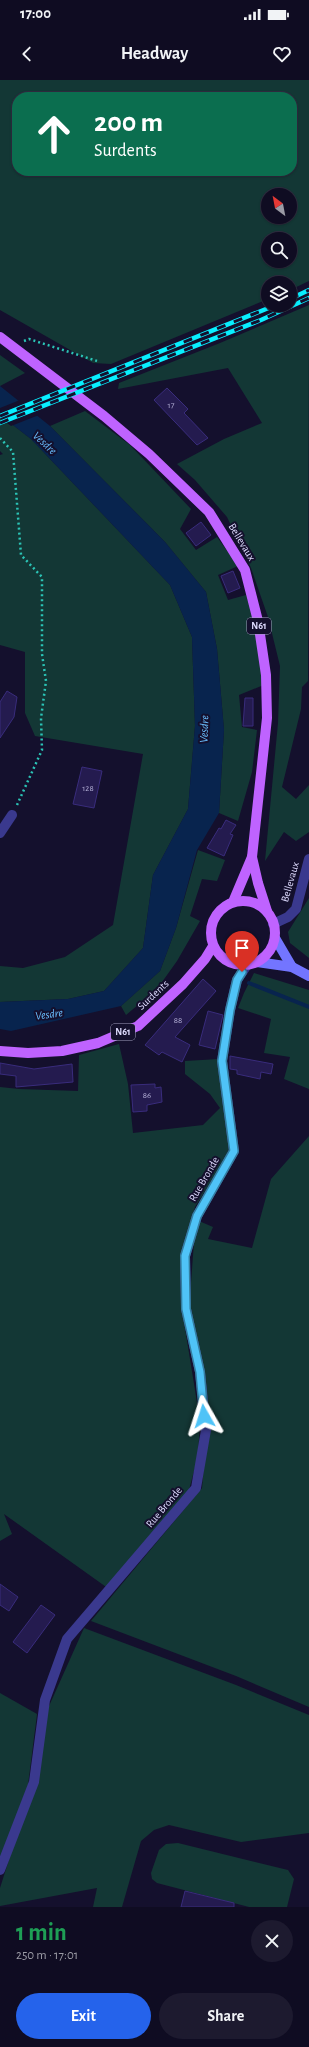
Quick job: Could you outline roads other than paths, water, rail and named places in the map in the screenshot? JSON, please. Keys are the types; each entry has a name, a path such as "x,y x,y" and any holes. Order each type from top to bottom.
{"main road":[{"name":"Bellevaux","path":"0,337 104,416 149,454 208,512 245,570 258,622 266,675 267,718 252,857 233,902"},
{"name":"Bellevaux","path":"252,857 258,884 267,911"},
{"path":"233,902 251,902 267,911"},
{"name":"N61","path":"213,946 211,932 214,919 222,909 233,902"},
{"name":"N61","path":"267,911 274,924 275,938"},
{"path":"252,963 269,951 275,938"},
{"path":"275,938 292,967"},
{"path":"213,946 227,961 236,964 252,963 292,967 309,976"},
{"name":"Surdents","path":"0,1051 28,1053 62,1051 98,1043 138,1026 183,984 213,946"}],"street":[{"path":"0,833 12,815"},
{"name":"Bellevaux","path":"274,924 288,917 296,909 309,859"},
{"name":"Rue Bronde","path":"0,1870 34,1782 45,1700 67,1639 196,1488 206,1430 200,1372 186,1309 185,1256 197,1216 234,1151 222,1061 230,1010 237,980 252,963"}],"water":[{"name":"Vesdre","path":"0,386 50,426 165,542 206,592 217,649 224,730 219,813 197,850 176,928 160,971 121,1006 11,1031 0,1029 0,1002 68,999 104,991 143,948 153,875 188,809 195,726 192,637 170,585 31,439 0,415"}],"waterway":[{"path":"249,983 309,1007"}],"railway":[{"path":"297,296 309,290"},
{"path":"0,423 261,320 309,298"},
{"path":"0,416 261,311"}]}
